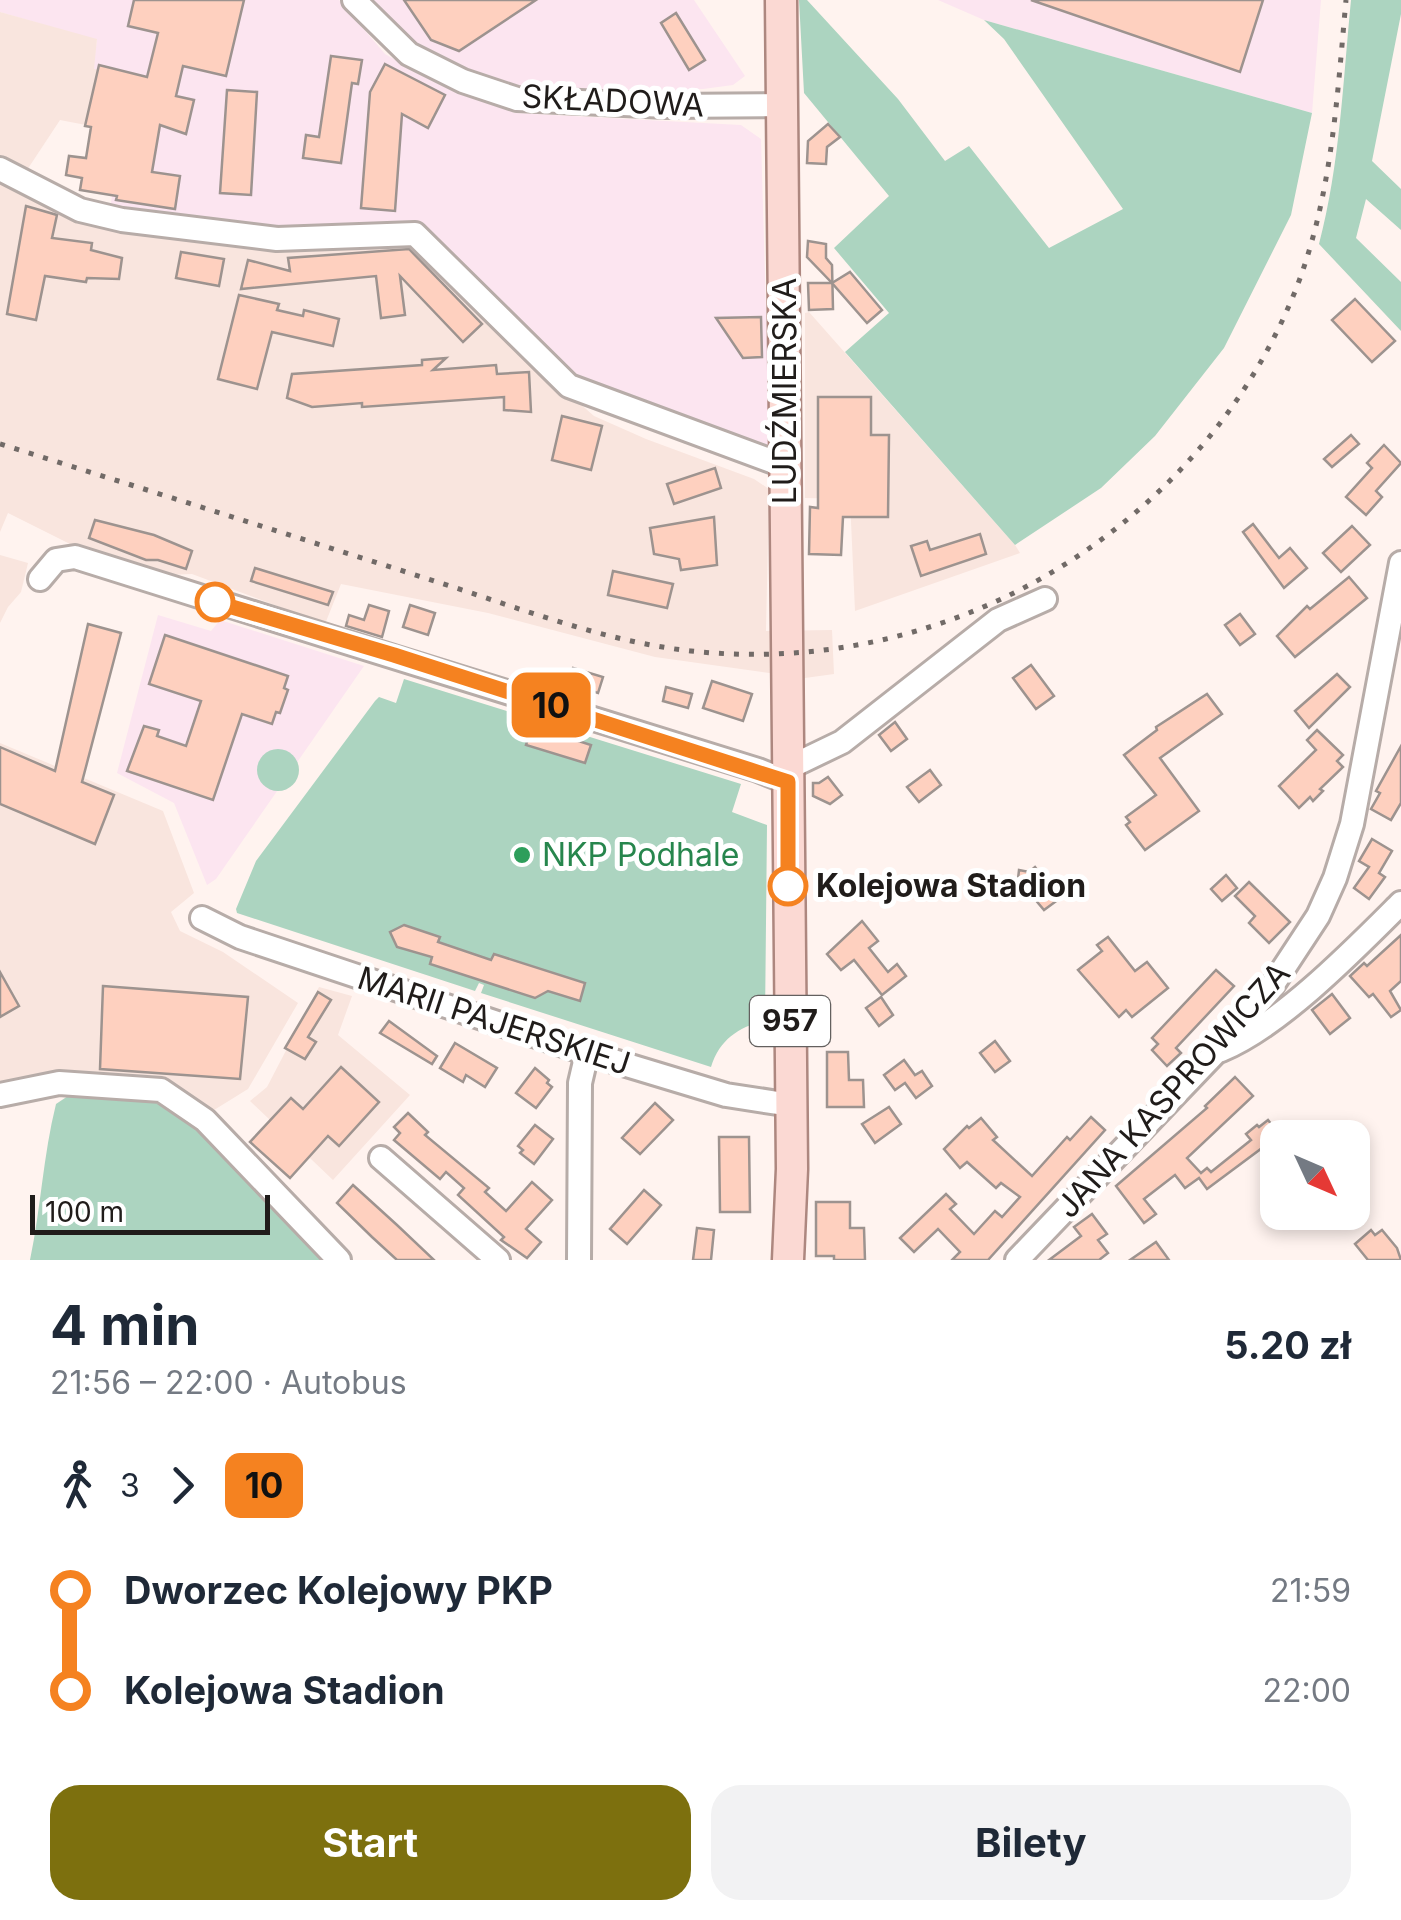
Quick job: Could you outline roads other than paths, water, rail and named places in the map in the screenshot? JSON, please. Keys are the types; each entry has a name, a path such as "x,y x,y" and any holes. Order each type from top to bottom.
{"main road":[{"name":"LUDŹMIERSKA","path":"781,0 788,775"},
{"name":"957","path":"788,775 788,1260"}],"street":[{"name":"SKŁADOWA","path":"354,0 409,54 464,81 518,99 666,106 782,105"},
{"path":"0,169 80,210 122,220 277,239 415,234 569,386 785,466"},
{"path":"40,579 56,560 76,558 788,775 842,742 998,620 1044,599"},
{"name":"JANA KASPROWICZA","path":"1017,1260 1214,1054 1295,956 1335,878 1352,824 1401,563"},
{"path":"1214,1054 1249,1039 1401,903"},
{"name":"MARII PAJERSKIEJ","path":"202,918 240,938 587,1053 726,1095 791,1105"},
{"path":"580,1260 580,1083 587,1053"},
{"path":"0,1095 60,1082 161,1090 205,1120 339,1260"},
{"path":"381,1158 498,1260"}],"railway":[{"path":"0,444 556,621 657,646 691,651 787,653 881,640 970,612 1054,571 1130,517 1197,451 1253,375 1296,289 1318,218 1331,146 1346,0"}],"place":[{"name":"NKP Podhale","path":"522,855"},
{"name":"Kolejowa Stadion","path":"788,886"}]}
